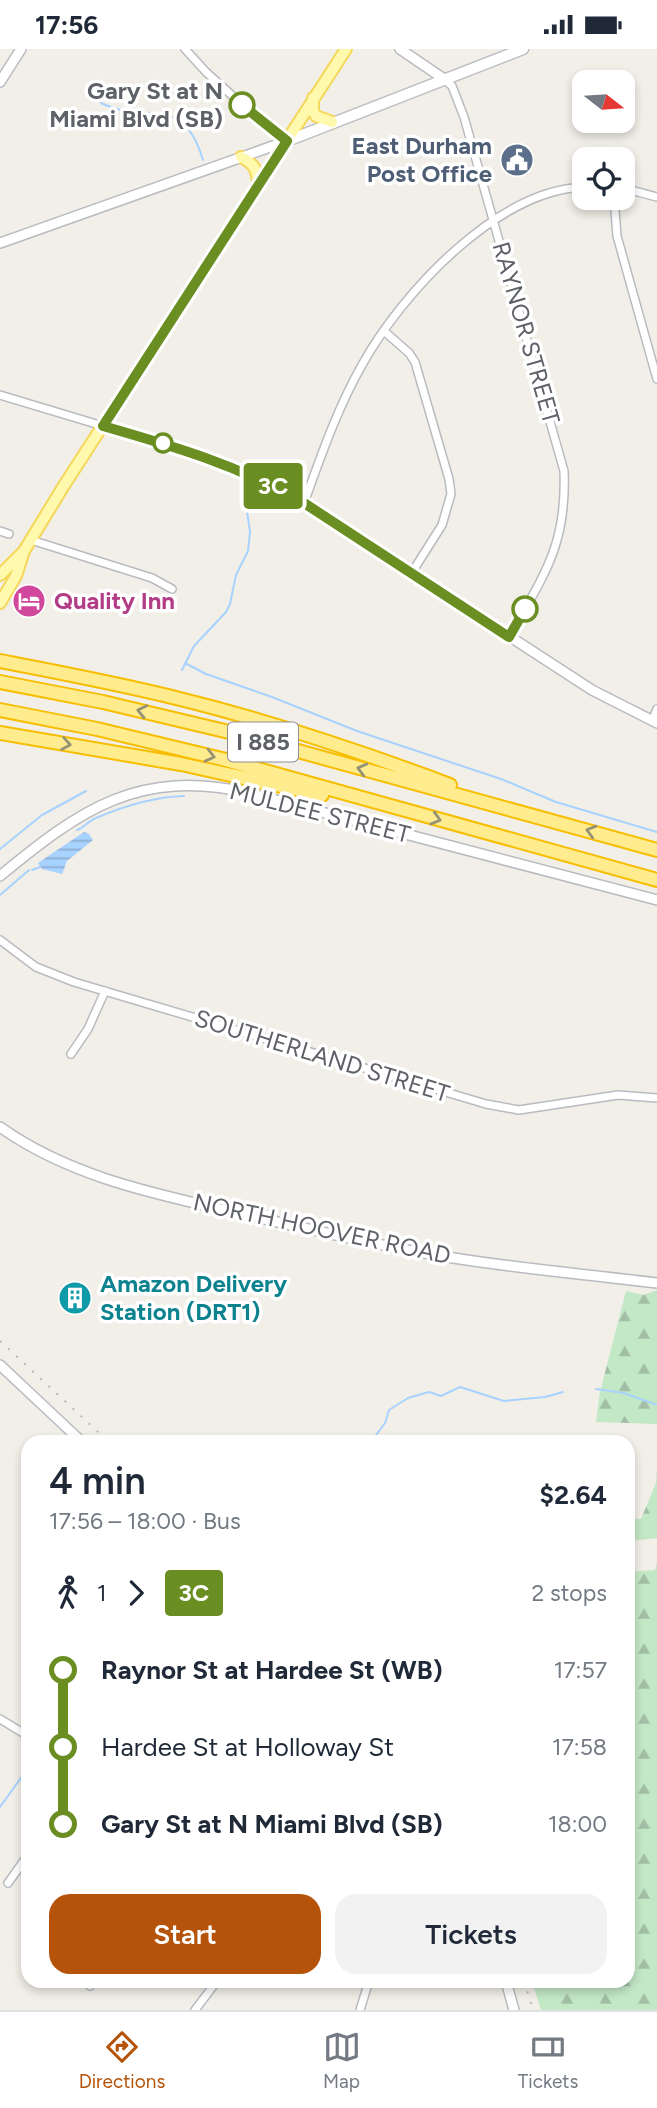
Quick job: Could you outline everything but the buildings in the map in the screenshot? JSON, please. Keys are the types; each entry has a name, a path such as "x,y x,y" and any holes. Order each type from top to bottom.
{"highway":[{"path":"0,661 223,710 416,773 523,812"},
{"name":"I 885","path":"0,682 166,717 657,850"},
{"name":"I 885","path":"0,710 159,744 657,880"},
{"path":"0,733 181,764 325,796 370,800"}],"main road":[{"path":"0,603 16,576 30,540 346,49"},
{"path":"287,141 523,49"},
{"path":"313,98 313,111 316,116 332,122"},
{"path":"241,157 254,165 258,173 258,186"},
{"path":"0,575 24,551"}],"street":[{"path":"0,82 21,49"},
{"path":"185,49 235,98 287,141"},
{"name":"RAYNOR STREET","path":"400,49 452,86 464,117 560,454 565,491 562,524 552,559 509,637"},
{"path":"0,243 287,141"},
{"path":"304,503 341,407 361,366 384,331 427,279 493,220 540,196 572,189"},
{"path":"635,191 657,197"},
{"path":"615,210 617,236 657,379"},
{"path":"384,331 409,353 415,362 450,486 447,514 411,574"},
{"path":"0,395 229,465 270,484 304,503 592,690 654,722 657,709"},
{"path":"0,531 9,534"},
{"path":"30,540 152,577 172,589"},
{"name":"MULDEE STREET","path":"0,876 61,827 98,806 152,789 202,786 249,793 657,901"},
{"name":"SOUTHERLAND STREET","path":"0,940 44,971 501,1108 531,1109 618,1095 657,1098"},
{"path":"71,1054 88,1029 105,991"},
{"name":"NORTH HOOVER ROAD","path":"0,1127 33,1148 84,1172 195,1203 426,1254 657,1283"},
{"path":"0,1365 75,1435"},
{"path":"0,1719 21,1732"},
{"path":"8,1883 21,1865"},
{"path":"195,2010 212,1988"},
{"path":"360,2010 367,1988"},
{"path":"508,1988 514,2010"}],"green space":[{"path":"657,1290 657,1424 596,1422 600,1392 626,1291 643,1295"},
{"path":"657,1468 657,1538 635,1540 635,1519 641,1519 656,1483"},
{"path":"657,1562 657,2010 541,2010 534,1988 635,1988 635,1571 655,1570"}],"water":[{"path":"84,832 93,840 67,861 62,874 42,869 38,863"}],"waterway":[{"path":"101,103 118,109 174,118 185,125 195,139 203,160"},
{"path":"182,670 194,646 226,612 230,604 236,575 248,551 249,491"},
{"path":"185,663 206,674 357,731 501,779 556,802 657,832"},
{"path":"0,849 42,815 86,791"},
{"path":"77,830 93,819 128,806 184,796"},
{"path":"32,870 40,867"},
{"path":"0,895 29,870"},
{"path":"376,1435 385,1423 389,1410 408,1398 429,1392 441,1396 460,1387 504,1401 545,1397 563,1392"},
{"path":"596,1389 624,1393 657,1405"},
{"path":"0,1807 21,1778"}],"railway":[{"path":"0,1341 101,1435"},
{"path":"526,1988 533,2010"}],"bus line":[{"name":"3C","path":"242,105 287,141 103,426 205,456 270,484 304,503 509,637 525,609"}],"place":[{"name":"Gary St at N Miami Blvd (SB)","path":"242,105"},
{"name":"East Durham Post Office","path":"517,160"},
{"name":"Quality Inn","path":"29,601"},
{"name":"Amazon Delivery Station (DRT1)","path":"75,1298"}]}
